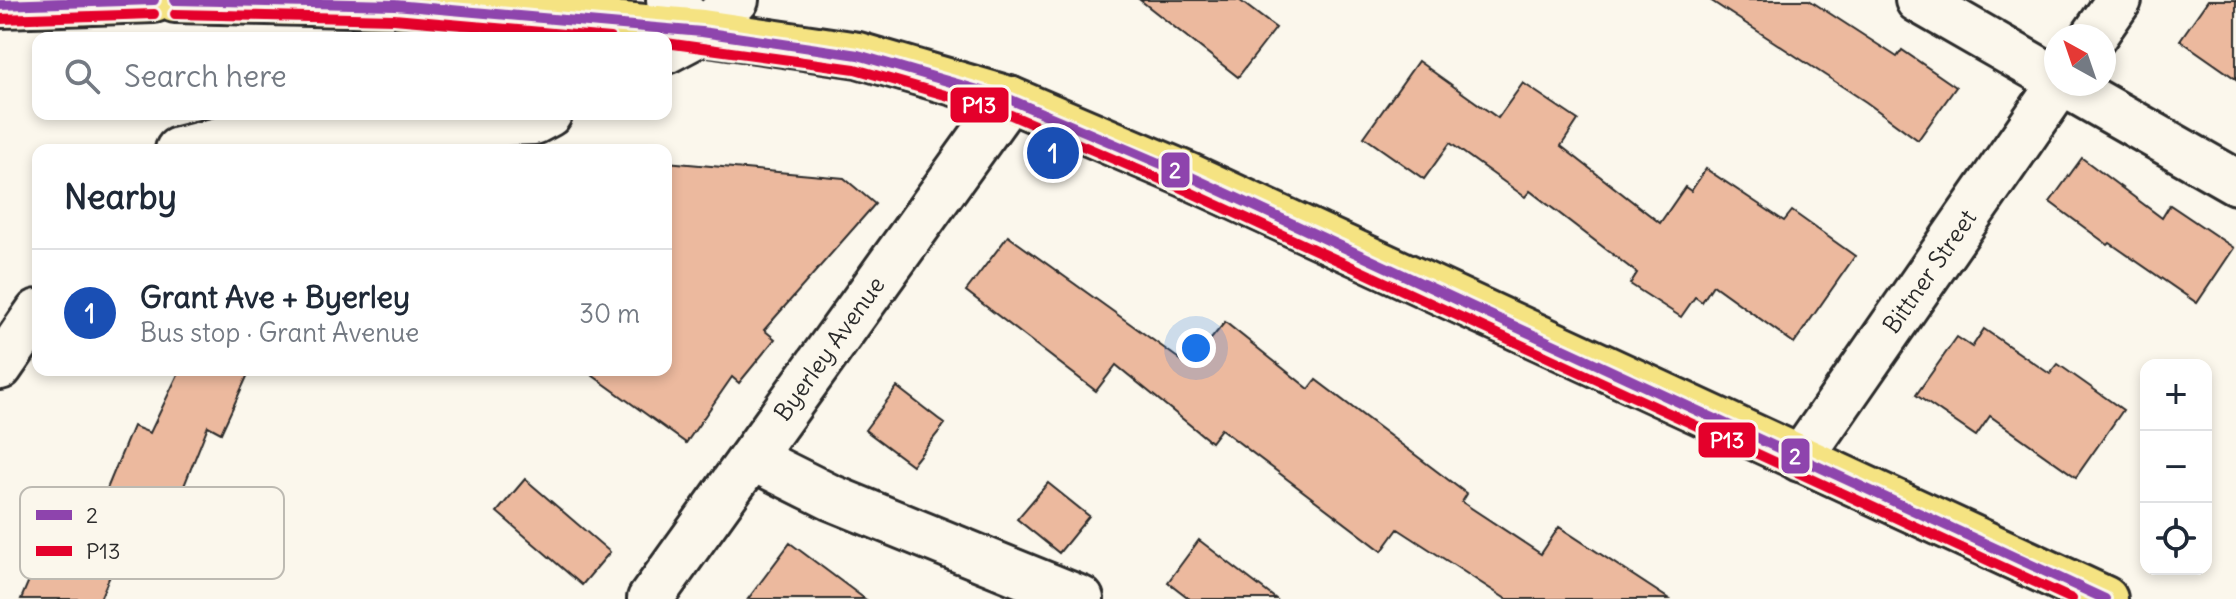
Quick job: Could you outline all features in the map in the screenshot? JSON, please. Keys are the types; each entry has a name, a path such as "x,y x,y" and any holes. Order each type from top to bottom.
{"main road":[{"path":"0,5 154,0"},
{"path":"175,0 395,5 612,32"},
{"path":"684,41 858,55 1009,99 1187,175 2105,599"}],"street":[{"path":"669,0 684,41 736,0"},
{"path":"1918,0 2044,72"},
{"path":"2102,24 2119,0"},
{"name":"Bittner Street","path":"1800,459 2054,96"},
{"path":"2083,96 2236,182"},
{"name":"Byerley Avenue","path":"650,599 1009,99"},
{"path":"202,144 245,133 538,120"},
{"path":"0,367 32,321"},
{"path":"752,458 830,497 1081,599"}],"building":[{"path":"1140,0 1239,0 1276,28 1238,77"},
{"path":"1710,0 1809,0 1897,57 1902,50 1956,87 1918,140 1866,102"},
{"path":"2208,0 2236,0 2236,79 2180,40"},
{"path":"1418,61 1498,118 1523,83 1578,120 1561,146 1660,223 1685,187 1691,191 1706,169 1784,221 1792,211 1855,256 1794,343 1713,285 1702,302 1695,297 1681,317 1630,284 1637,273 1530,191 1525,197 1450,143 1424,179 1364,137"},
{"path":"2082,158 2162,218 2170,205 2234,248 2197,303 2110,243 2108,245 2050,202"},
{"path":"672,163 844,178 875,204 764,330 775,339 739,383 732,377 686,443 593,376 672,376"},
{"path":"1008,236 1189,366 1225,322 1309,389 1316,380 1467,494 1462,502 1541,554 1559,527 1669,599 1506,599 1398,529 1382,551 1221,429 1211,442 1116,365 1096,391 966,291"},
{"path":"1984,329 2050,374 2058,364 2123,410 2076,477 1990,416 1976,436 1916,395 1957,337 1972,347"},
{"path":"177,376 247,376 221,433 208,426 184,487 108,487 133,426 150,433"},
{"path":"897,387 945,424 912,465 865,430"},
{"path":"525,479 610,552 582,585 497,512"},
{"path":"1048,483 1089,516 1059,553 1017,519"},
{"path":"1199,540 1276,599 1190,599 1168,582"},
{"path":"790,543 865,599 748,599"},
{"path":"29,579 109,579 100,599 21,599"}],"transit line":[{"name":"2","path":"0,5 154,0"},
{"name":"2","path":"175,0 395,5 702,32 858,55 1009,99 1187,175 2105,599"},
{"name":"P13","path":"0,19 154,14"},
{"name":"P13","path":"175,14 394,19 542,32"},
{"name":"P13","path":"672,44 855,69 1004,112 1181,188 2072,599"}],"place":[{"name":"Grant Ave + Byerley","path":"1053,153"}]}
